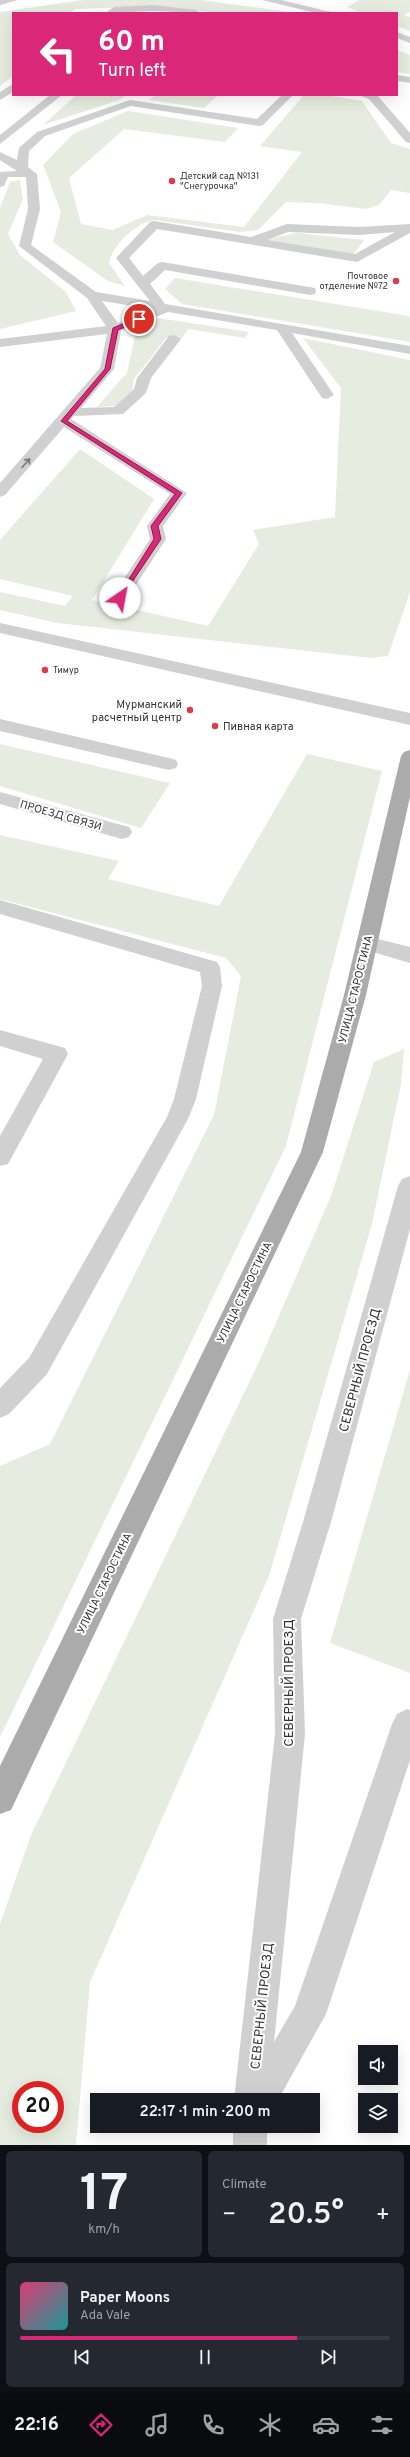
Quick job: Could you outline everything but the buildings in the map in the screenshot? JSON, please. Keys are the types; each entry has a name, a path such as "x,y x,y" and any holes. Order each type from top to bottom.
{"main road":[{"name":"УЛИЦА СТАРОСТИНА","path":"0,1799 312,1152 355,995 410,756"}],"street":[{"path":"0,2 13,0"},
{"path":"267,0 324,12"},
{"path":"309,0 327,12"},
{"path":"111,12 114,10 153,8 187,12"},
{"path":"398,35 410,40"},
{"path":"398,78 410,80"},
{"path":"0,97 12,88"},
{"path":"0,141 56,96"},
{"path":"0,492 68,417 107,369 115,329 92,295 24,246 34,209 23,150 41,134 130,103 140,96"},
{"path":"130,103 259,123 287,96"},
{"path":"372,96 410,140"},
{"path":"6,158 26,171 2,179 6,158"},
{"path":"163,309 122,258 154,225 248,242 357,258 410,227"},
{"path":"248,242 287,228 359,231 410,227"},
{"path":"142,284 162,266 310,291"},
{"path":"92,295 163,309 281,327 410,350"},
{"path":"0,344 115,329 163,309"},
{"path":"281,327 327,395"},
{"path":"68,417 118,411 141,390 144,378 174,339"},
{"path":"68,417 179,493 154,526 158,539 120,598"},
{"path":"0,628 410,719"},
{"path":"0,725 169,764"},
{"name":"ПРОЕЗД СВЯЗИ","path":"0,798 122,832"},
{"path":"0,907 210,967 212,986 185,1099 177,1119 38,1366 0,1406"},
{"path":"366,943 410,955"},
{"path":"0,1038 57,1054 0,1157"},
{"name":"СЕВЕРНЫЙ ПРОЕЗД","path":"252,2093 290,1734 287,1619 317,1522 410,1186"},
{"name":"СЕВЕРНЫЙ ПРОЕЗД","path":"263,2093 310,2014 407,1724"},
{"path":"250,2133 250,2145"}],"shaded area":[{"path":"83,0 201,0 289,12 209,12 152,6 75,9 71,12 12,12 12,77 0,86 0,12"},
{"path":"359,0 410,0 410,12 404,15 410,17 410,31 398,26 398,12 360,12 347,7"},
{"path":"398,50 410,55 410,74 398,72"},
{"path":"75,96 125,96 119,100 43,125"},
{"path":"155,96 217,96 204,108 149,100"},
{"path":"303,96 331,96 362,101 391,143 410,149 410,193 391,190 379,205 366,209 319,203 286,202 258,230 240,232 155,220 148,221 127,235 120,242 111,256 109,263 125,286 108,281 53,242 61,212 43,165 73,134 128,111 238,128 225,142 124,129 69,178 81,224 113,230 147,215 244,227 302,152 260,146"},
{"path":"20,180 23,199 8,234 20,255 66,292 76,311 0,329 0,208 10,182"},
{"path":"297,233 364,240 353,255 262,240"},
{"path":"175,278 403,315 410,317 410,342 182,304 165,289"},
{"path":"158,318 249,332 245,338 188,329 181,339 166,338 134,379 132,391 115,406 97,407 127,373 136,331"},
{"path":"303,338 410,360 410,592 388,656 371,658 58,623 0,610 0,592 65,606 73,596 0,579 0,540 80,449 154,499 92,600 208,626 259,544 253,530 335,517 341,388"},
{"path":"0,744 170,783 141,828 0,786"},
{"path":"307,754 382,771 286,1146 0,1737 0,1466 50,1444 214,1115 241,976 226,958 0,899 0,835 119,861 108,879 219,906"},
{"path":"404,1049 401,1084 372,1224 269,1576 90,1982 76,2145 0,2145 0,1924 31,1835 258,1364 331,1196 374,1062"},
{"path":"410,1370 410,1673 330,1643"}],"place":[{"name":"Детский сад №131 \"Снегурочка\"","path":"172,181"},
{"name":"Почтовое отделение №72","path":"396,281"},
{"name":"Тимур","path":"45,670"},
{"name":"Мурманский расчетный центр","path":"190,710"},
{"name":"Пивная карта","path":"215,726"}],"route":[{"path":"120,598 158,539 154,526 179,493 64,421 107,369 115,329 139,319"}]}
